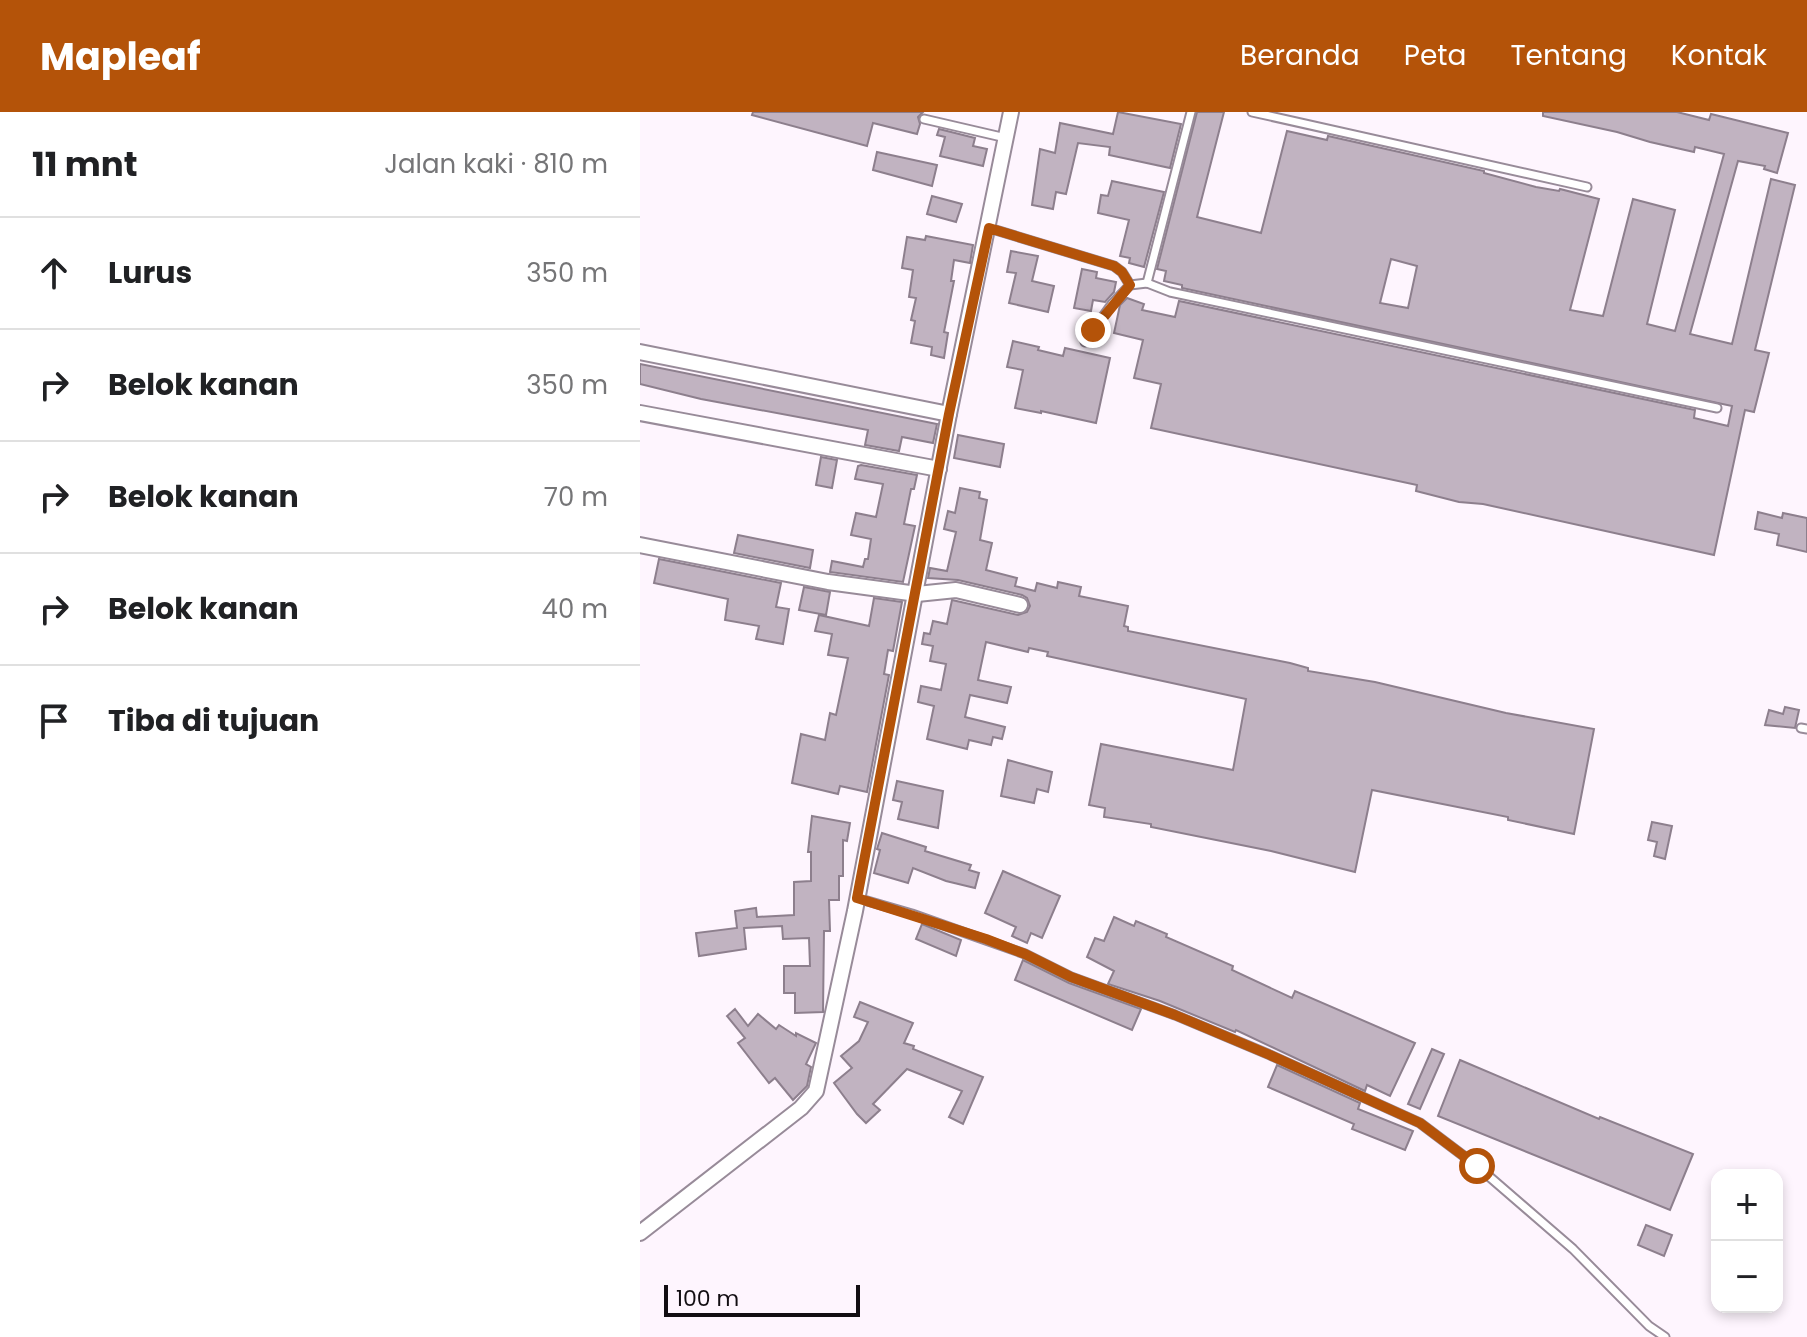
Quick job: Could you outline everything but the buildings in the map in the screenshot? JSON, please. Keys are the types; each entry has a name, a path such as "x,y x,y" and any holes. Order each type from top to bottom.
{"street":[{"path":"640,1233 810,1099 819,1079 1011,112"},
{"path":"640,352 949,414"},
{"path":"640,413 939,469"},
{"path":"640,545 828,582 917,594 956,590 1020,605"}],"lane":[{"path":"1147,283 1191,112"},
{"path":"1252,112 1587,187"},
{"path":"924,119 1006,138"},
{"path":"989,228 1114,266 1130,285"},
{"path":"1085,342 1130,285 1147,283 1170,292 1717,408"},
{"path":"857,898 1025,954 1071,977 1175,1015 1270,1055 1420,1123 1477,1166 1573,1249 1649,1326 1665,1337"}],"route":[{"path":"1093,330 1130,285 1122,272 1114,266 989,228 949,414 857,898 986,939 1071,977 1175,1015 1270,1055 1420,1123 1477,1166"}]}
